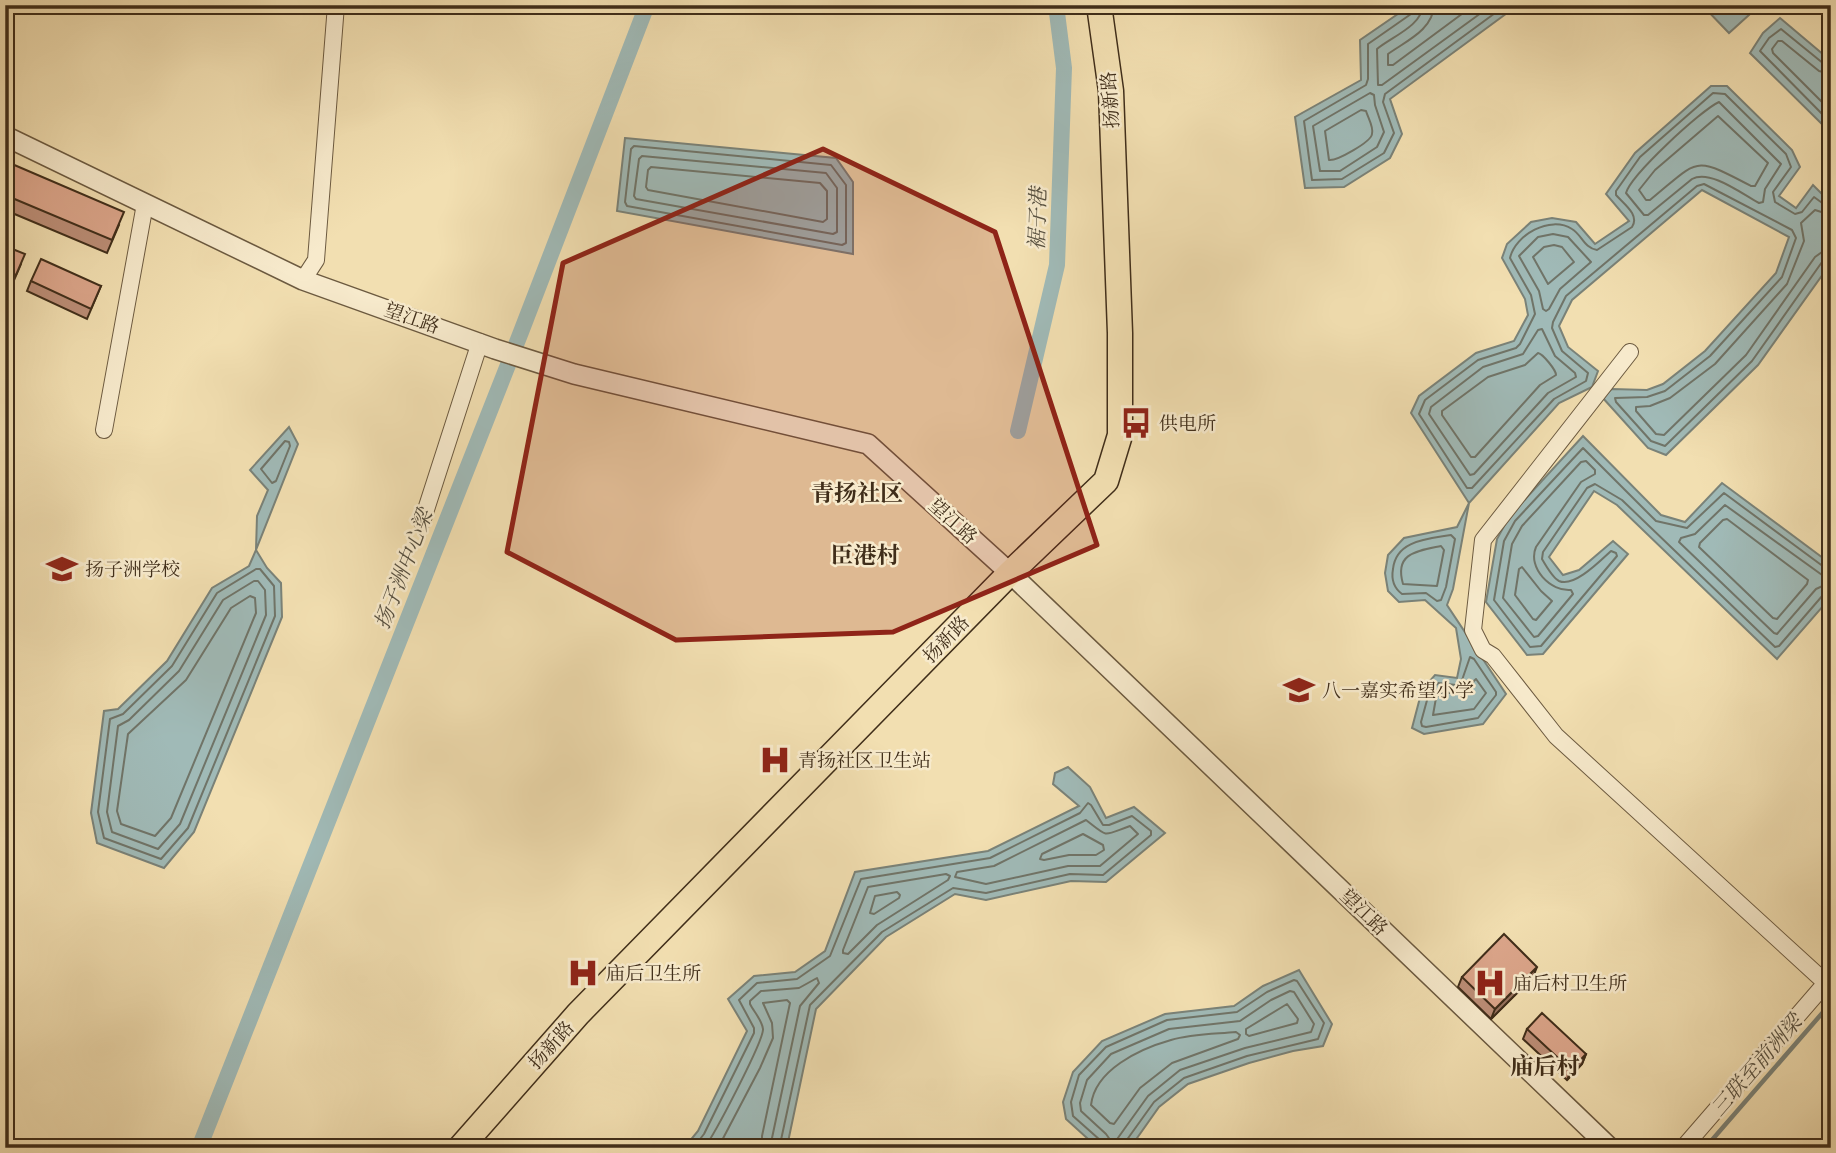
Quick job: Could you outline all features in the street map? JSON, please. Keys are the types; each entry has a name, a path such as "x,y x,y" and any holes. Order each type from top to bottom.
{"main road":[{"name":"扬新路","path":"460,1148 578,1014 1010,573 1106,481 1121,435 1111,92 1099,5"}],"street":[{"path":"303,280 316,260 336,5"},
{"name":"望江路","path":"5,136 303,280 530,361 574,374 868,444 1010,573 1610,1148"},
{"path":"104,430 145,204"},
{"path":"422,522 488,345"},
{"path":"1630,352 1483,540 1473,630 1483,650 1493,656 1556,736 1828,980 1683,1148"}],"highlighted area":[{"path":"823,149 995,232 1097,545 893,632 676,640 507,552 563,263"}],"water":[{"path":"1411,5 1518,5 1390,99 1402,134 1390,158 1344,187 1305,188 1295,117 1361,80 1360,40"},
{"path":"1702,5 1760,5 1729,33"},
{"path":"1780,18 1831,61 1831,133 1750,53 1763,33"},
{"path":"1711,86 1727,86 1792,150 1800,167 1779,196 1796,208 1813,185 1831,203 1831,256 1828,267 1758,365 1666,455 1648,448 1602,397 1612,389 1647,390 1663,384 1705,351 1776,273 1789,237 1702,190 1572,300 1559,326 1568,347 1598,371 1592,387 1559,403 1469,503 1411,413 1419,396 1476,353 1514,341 1528,315 1525,299 1502,258 1507,244 1531,222 1552,218 1576,222 1595,244 1629,221 1606,194 1635,153"},
{"path":"625,138 836,158 853,182 853,254 617,211"},
{"path":"289,427 298,444 256,550 257,516 268,490 250,470"},
{"path":"1583,436 1661,515 1685,522 1722,483 1831,564 1831,597 1777,659 1617,505 1594,491 1549,557 1563,575 1579,570 1613,541 1628,554 1543,654 1527,655 1486,602 1497,539 1509,517"},
{"path":"1469,503 1453,589 1447,605 1506,694 1483,724 1424,734 1412,728 1422,690 1435,675 1457,678 1461,659 1456,628 1425,600 1399,602 1388,591 1385,573 1388,555 1404,538 1457,527"},
{"path":"256,550 267,568 281,583 282,617 194,832 164,868 97,843 91,813 104,711 118,709 167,661 212,588 249,566"},
{"path":"1068,767 1090,787 1106,818 1134,807 1165,833 1106,882 1071,881 986,900 955,894 886,937 816,1009 788,1142 792,1148 684,1148 698,1131 747,1031 728,999 754,976 795,972 825,951 855,872 988,851 1079,806 1053,784 1055,773"},
{"path":"1299,970 1332,1024 1323,1046 1249,1063 1188,1084 1159,1107 1130,1148 1098,1148 1066,1119 1063,1102 1073,1072 1102,1041 1165,1014 1234,1006 1263,986"}],"building":[{"path":"5,161 124,212 112,240 5,195"},
{"path":"5,246 25,254 16,275 5,271"},
{"path":"41,259 101,286 91,309 31,281"},
{"path":"1504,934 1537,967 1495,1009 1462,977"},
{"path":"1542,1013 1586,1054 1571,1070 1527,1029"}],"waterway":[{"name":"扬子洲中心梁","path":"199,1148 647,5"},
{"name":"裾子港","path":"1018,431 1057,265 1064,68 1056,5"},
{"name":"三联至前洲梁","path":"1705,1148 1831,1003"}],"place":[{"name":"供电所","path":"1136,423"},
{"name":"扬子洲学校","path":"62,569"},
{"name":"八一嘉实希望小学","path":"1299,690"},
{"name":"青扬社区卫生站","path":"775,760"},
{"name":"庙后卫生所","path":"583,973"},
{"name":"庙后村卫生所","path":"1490,983"}],"district":[{"name":"青扬社区","path":"857,493"},
{"name":"臣港村","path":"865,555"},
{"name":"庙后村","path":"1545,1066"}]}
